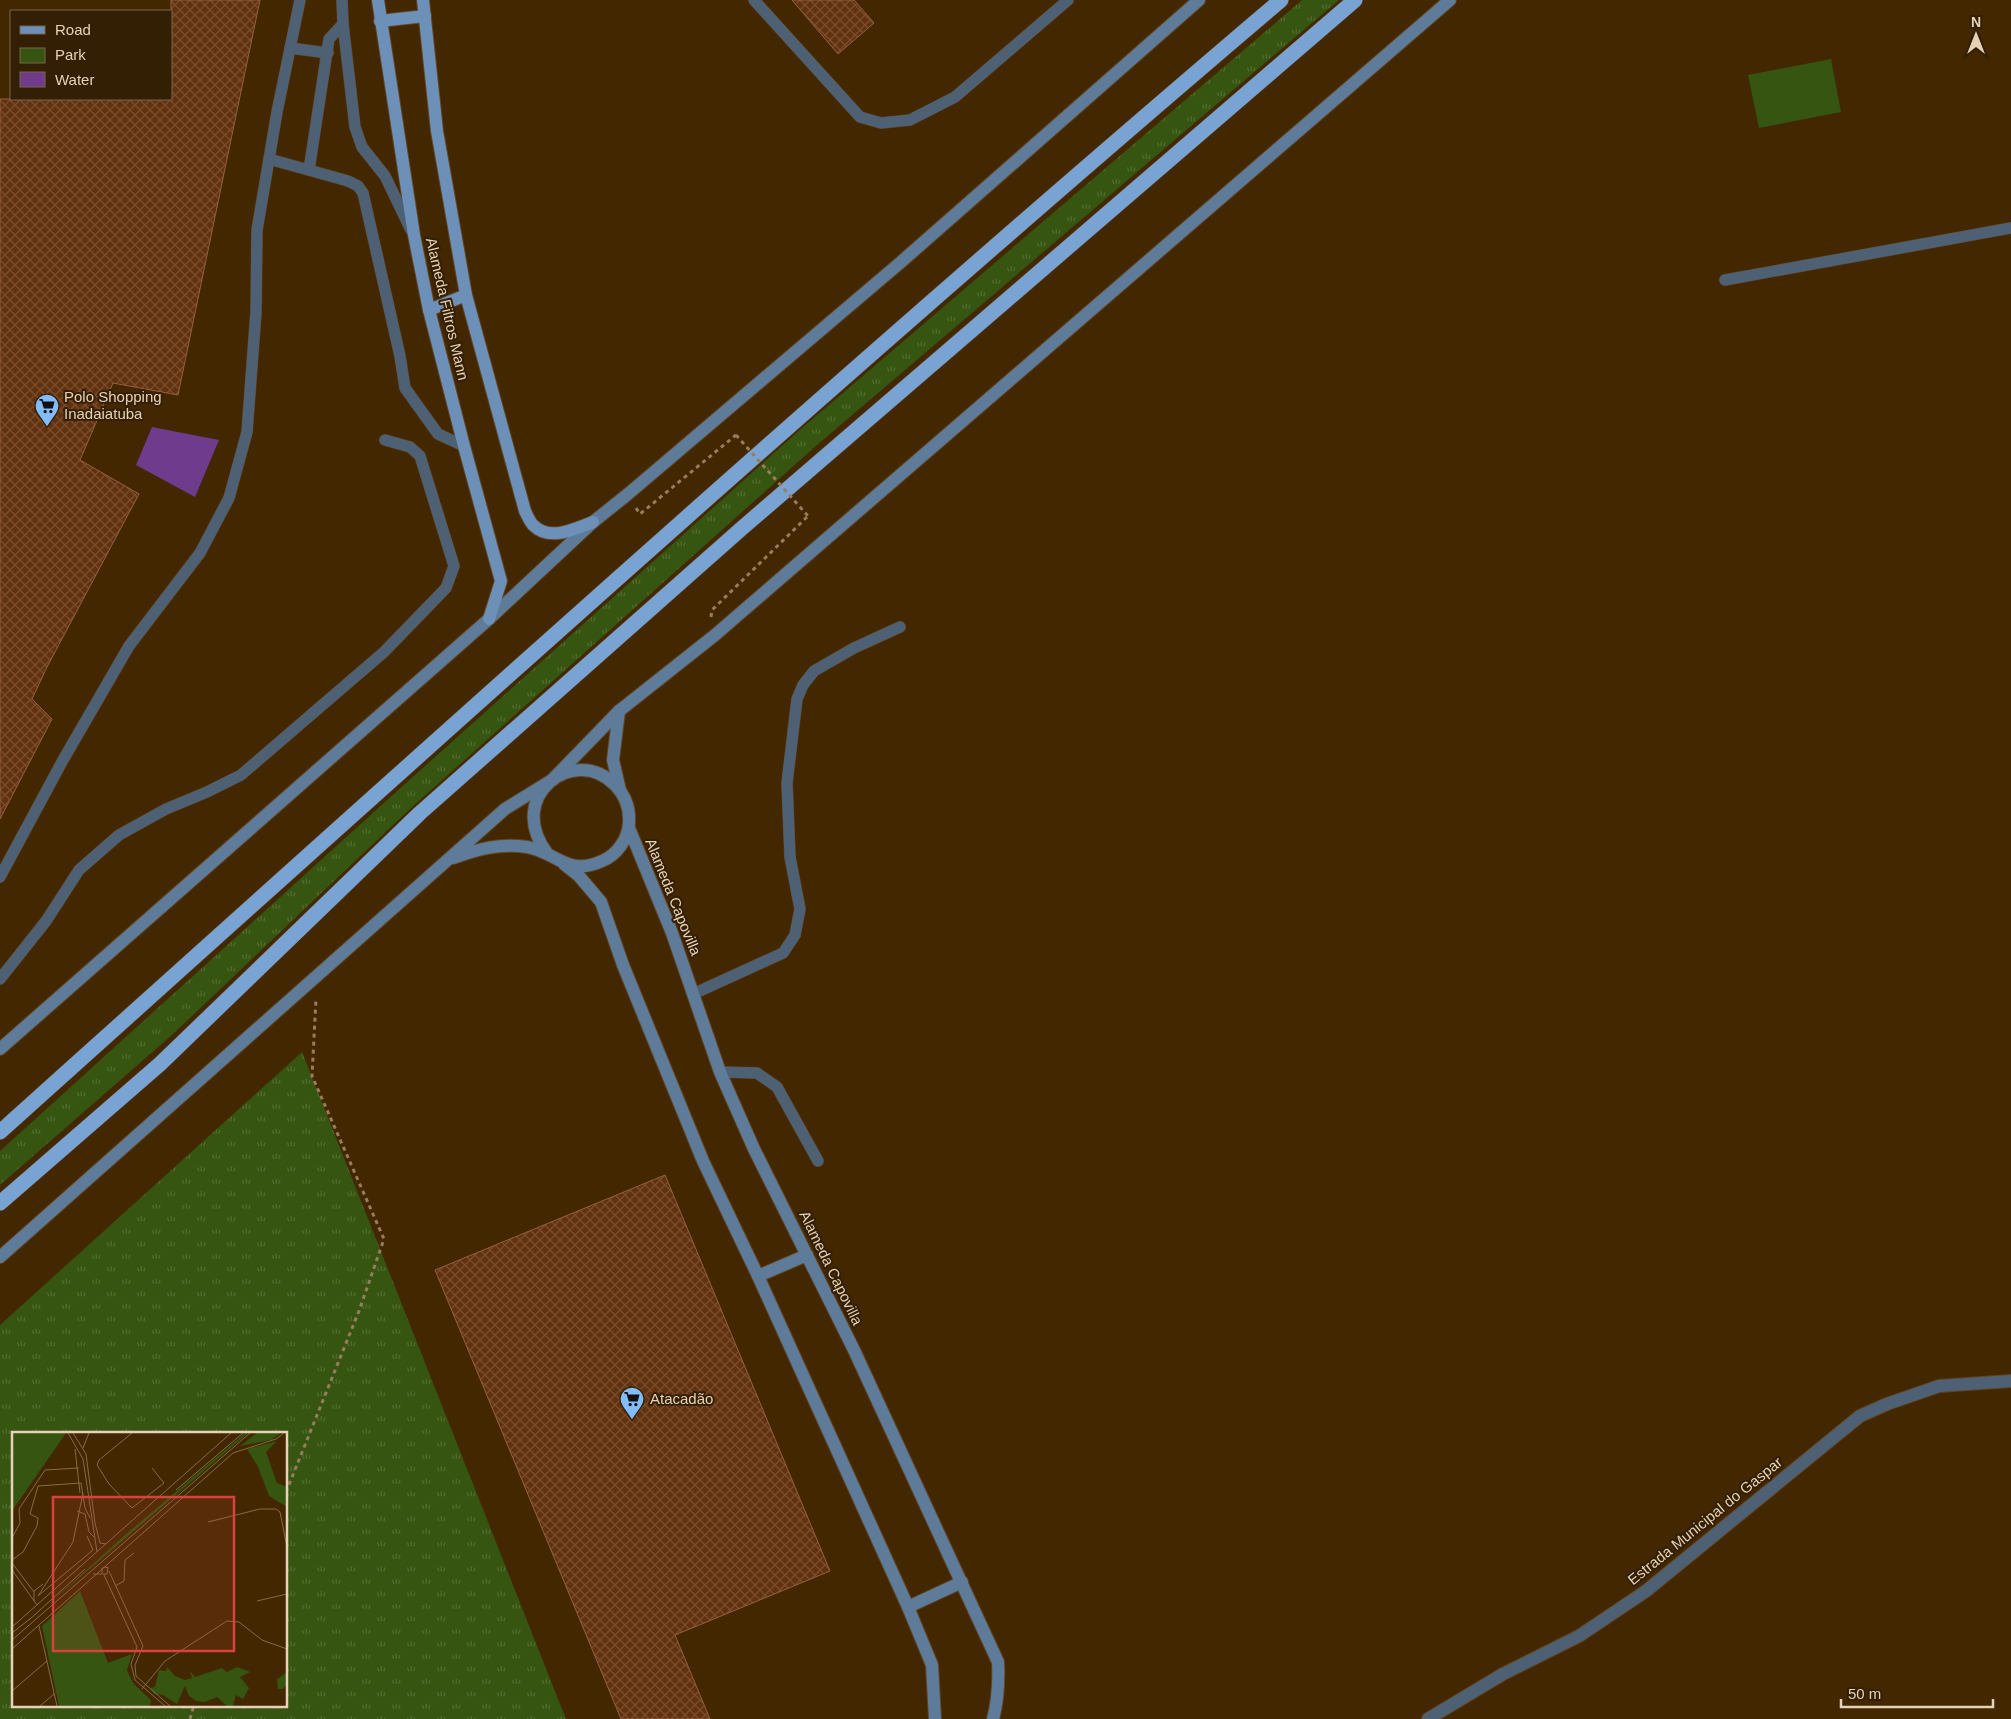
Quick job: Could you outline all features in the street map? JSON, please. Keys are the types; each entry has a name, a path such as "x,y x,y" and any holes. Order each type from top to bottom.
{"highway":[{"path":"0,1132 647,552 1281,0"},
{"path":"0,1202 160,1064 420,813 726,542 1355,0"}],"main road":[{"name":"Alameda Filtros Mann","path":"378,0 414,235 429,310 501,581 489,619"},
{"name":"Alameda Filtros Mann","path":"423,0 437,131 466,295 490,389 525,511 533,525 547,533 562,534 592,522"},
{"path":"0,1049 489,619 592,522 628,494 901,262 1199,0"},
{"path":"547,853 538,842 533,829 532,815 542,789 618,711 715,635 1450,0"},
{"path":"380,21 425,16"},
{"path":"429,310 466,295"},
{"path":"618,711 613,760 620,790"},
{"path":"0,1258 505,809 566,772 581,770 596,772 610,779 620,790 627,802 630,815 624,841 616,852 592,866 578,867 564,864"},
{"name":"Alameda Capovilla","path":"628,828 672,933 720,1072 754,1149 854,1350 998,1662 997,1702 993,1719"},
{"path":"446,860 476,849 491,846 528,847 547,853 564,864 579,876 601,902 623,965 700,1152 908,1607 932,1665 935,1719"},
{"path":"758,1276 807,1255"},
{"path":"908,1607 962,1582"}],"street":[{"name":"Estrada Municipal do Gaspar","path":"1428,1719 1504,1674 1579,1636 1646,1591 1860,1416 1887,1404 1939,1386 2011,1381"}],"lane":[{"path":"0,877 63,760 129,646 200,553 229,498 247,432 256,312 257,230 300,0"},
{"path":"342,0 355,127 362,147 385,176 414,235"},
{"path":"754,0 860,116 881,123 910,120 955,97 1068,0"},
{"path":"309,170 329,39 343,24"},
{"path":"290,48 328,53"},
{"path":"269,160 348,181 358,186 362,193 400,356 405,388 438,434 464,446"},
{"path":"1725,280 2011,228"},
{"path":"0,978 46,921 79,870 119,835 166,809 241,775 384,652 446,588 454,566 420,456 410,447 385,440"},
{"path":"693,994 784,953 795,935 800,908 790,857 787,783 797,699 814,671 854,648 900,627"},
{"path":"720,1072 757,1073 777,1087 818,1161"}],"path":[{"path":"628,494 640,514 736,434 808,516 712,610 708,629 715,635"},
{"path":"288,1487 359,1311 384,1239 312,1076 318,976"},
{"path":"190,1719 194,1706"}],"green space":[{"path":"1302,0 1339,0 817,445 411,808 172,1035 0,1185 0,1151 802,428"},
{"path":"1831,59 1841,112 1759,128 1748,75"},
{"path":"302,1052 566,1719 0,1719 0,1325"}],"water":[{"path":"152,427 219,440 195,497 136,465"}],"building":[{"name":"Polo Shopping Inadaiatuba","path":"171,0 260,0 178,395 113,383 80,460 139,494 47,667 32,699 52,719 0,819 0,99 172,100"},
{"path":"792,0 854,0 874,23 838,54"},
{"name":"Atacadão","path":"665,1175 830,1571 675,1635 710,1719 621,1719 435,1270"}],"place":[{"name":"Polo Shopping Inadaiatuba","path":"47,427"},
{"name":"Atacadão","path":"632,1420"}]}
